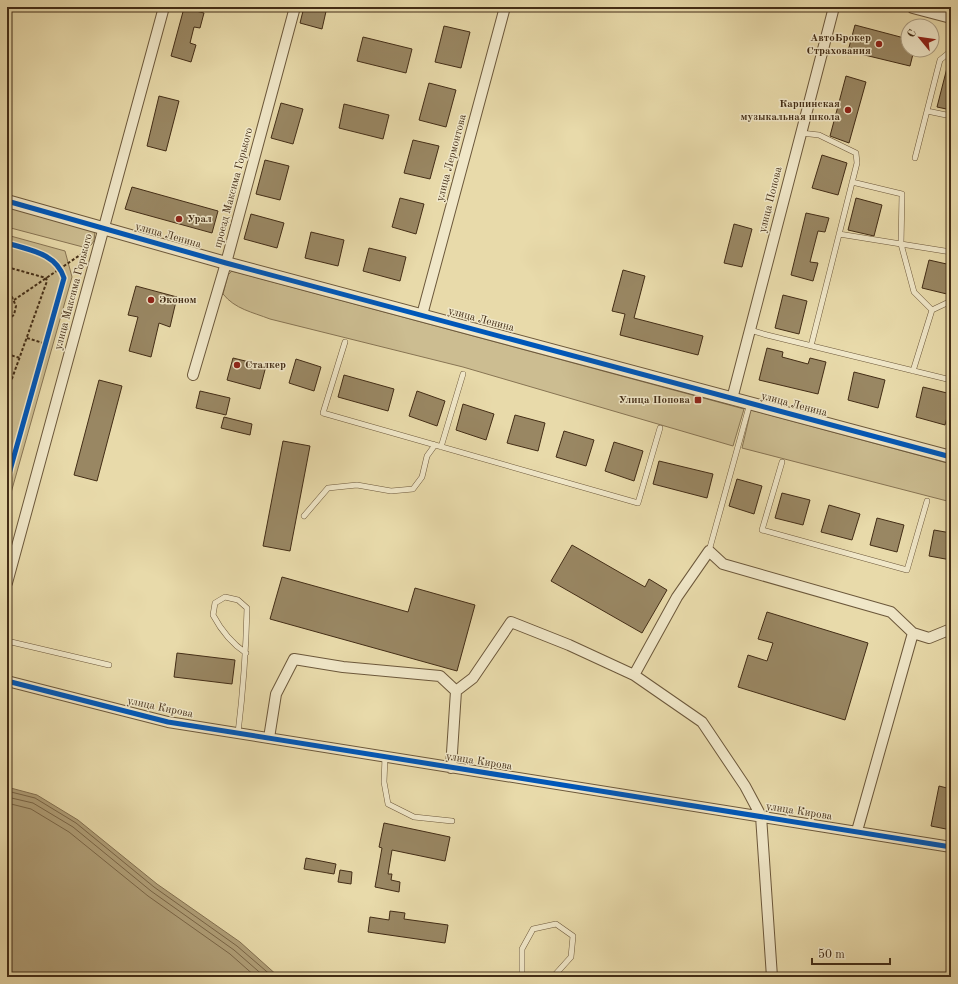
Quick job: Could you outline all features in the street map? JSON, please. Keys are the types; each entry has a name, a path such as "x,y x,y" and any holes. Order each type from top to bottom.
{"street":[{"name":"улица Максима Горького","path":"7,583 164,7"},
{"name":"проезд Максима Горького","path":"193,375 226,263 295,7"},
{"name":"улица Лермонтова","path":"422,315 505,7"},
{"name":"улица Попова","path":"732,399 834,7"},
{"path":"913,7 939,10 951,17"},
{"name":"улица Ленина","path":"7,201 226,263 951,457"},
{"path":"634,675 677,597 709,551 723,564 891,612 913,633 930,638 951,630"},
{"path":"451,768 456,691 473,678 511,622 570,644 634,675 702,722 745,786 761,816 772,977"},
{"path":"857,831 913,633"},
{"path":"269,738 276,694 294,659 343,667 440,676 456,691"},
{"name":"улица Кирова","path":"7,681 168,722 951,847"}],"lane":[{"path":"914,158 940,60 951,51"},
{"path":"927,111 951,116"},
{"path":"801,134 820,136 856,153 857,163 811,346"},
{"path":"852,182 902,194 901,244 914,292 932,310"},
{"path":"839,234 951,252"},
{"path":"912,371 932,310 951,301"},
{"path":"750,330 951,380"},
{"path":"345,342 323,413 638,503 660,428"},
{"path":"442,447 463,374"},
{"path":"709,551 750,403"},
{"path":"304,516 328,488 357,485 391,491 413,489 422,477 427,456 436,445"},
{"path":"782,462 762,530 907,570 927,501"},
{"path":"238,733 243,693 247,641 247,608 238,600 225,597 215,603 213,615 225,634 246,653"},
{"path":"7,641 109,665"},
{"path":"385,757 384,782 388,804 414,817 452,821"},
{"path":"523,977 522,949 533,929 556,924 573,936 571,956 553,977"}],"path":[{"path":"14,300 84,253"},
{"path":"7,267 46,278"},
{"path":"9,387 47,281 46,278"},
{"path":"7,294 14,300 16,306 14,315 7,320"},
{"path":"44,352 48,337"},
{"path":"27,338 46,344"},
{"path":"7,354 20,358"}],"shaded area":[{"path":"7,205 95,231 94,241 91,245 83,247 7,227"},
{"path":"7,235 65,251 72,277 7,507"},
{"path":"232,271 744,409 733,446 463,367 270,319 238,307 223,294 228,275"},
{"path":"751,410 951,464 951,502 742,448"}],"water":[{"path":"7,787 37,795 78,820 157,884 240,942 279,977 7,977"}],"building":[{"path":"304,7 327,7 322,29 300,23"},
{"path":"184,8 204,13 200,28 194,27 190,43 196,45 191,62 171,56"},
{"name":"АвтоБрокер Страхования","path":"855,25 900,37 900,58 912,58 910,66 848,51"},
{"path":"444,26 470,32 461,68 435,62"},
{"path":"363,37 412,49 406,73 357,61"},
{"path":"948,64 951,65 951,110 937,107"},
{"name":"Карпинская музыкальная школа","path":"846,76 866,82 849,143 830,136"},
{"path":"429,83 456,90 446,127 419,120"},
{"path":"159,96 179,101 166,151 147,146"},
{"path":"281,103 303,109 293,144 271,138"},
{"path":"344,104 389,115 383,139 339,128"},
{"path":"413,140 439,146 430,179 404,173"},
{"path":"822,155 847,163 838,195 812,188"},
{"path":"265,160 289,166 280,200 256,194"},
{"path":"132,187 218,211 212,233 125,209"},
{"path":"400,198 424,204 416,234 392,227"},
{"path":"856,198 882,205 874,236 848,230"},
{"path":"806,213 829,218 825,232 818,231 810,262 818,263 813,281 791,275"},
{"path":"251,214 284,223 277,248 244,239"},
{"path":"734,224 752,229 742,267 724,263"},
{"path":"311,232 344,240 338,266 305,258"},
{"path":"369,248 406,257 400,281 363,271"},
{"path":"929,260 951,265 951,295 922,288"},
{"path":"623,270 645,276 634,318 703,336 698,355 620,335 625,314 612,311"},
{"path":"136,286 177,297 170,327 159,323 151,357 129,351 138,317 128,315"},
{"path":"783,295 807,301 799,334 775,328"},
{"path":"767,348 783,352 782,357 808,364 810,358 826,362 818,394 759,380"},
{"path":"233,358 266,366 260,389 227,380"},
{"path":"296,359 321,367 314,391 289,383"},
{"path":"854,372 885,380 878,408 848,400"},
{"path":"344,375 394,389 388,411 338,397"},
{"path":"99,380 122,386 97,481 74,475"},
{"path":"923,387 951,394 951,402 945,425 916,417"},
{"path":"200,391 230,398 226,415 196,408"},
{"path":"417,391 445,401 437,426 409,416"},
{"path":"463,404 494,414 486,440 456,430"},
{"path":"515,415 545,423 538,451 507,443"},
{"path":"224,417 252,424 250,435 221,428"},
{"path":"564,431 594,440 586,466 556,457"},
{"path":"283,441 310,446 290,551 263,546"},
{"path":"614,442 643,451 634,481 605,471"},
{"path":"659,461 713,474 707,498 653,484"},
{"path":"737,479 762,486 754,514 729,506"},
{"path":"782,493 810,500 803,525 775,518"},
{"path":"829,505 860,514 852,540 821,532"},
{"path":"877,518 904,525 897,552 870,545"},
{"path":"934,530 951,533 951,560 929,556"},
{"path":"572,545 645,587 649,579 667,590 642,633 551,581"},
{"path":"282,577 408,612 415,588 475,605 457,671 270,619"},
{"path":"767,612 868,643 845,720 738,687 748,655 767,661 773,643 758,639"},
{"path":"177,653 235,660 232,684 174,677"},
{"path":"939,786 951,789 951,830 931,826"},
{"path":"384,823 450,837 445,861 392,850 388,874 392,874 391,880 400,882 399,892 375,887 382,848 379,847"},
{"path":"306,858 336,864 334,874 304,869"},
{"path":"340,870 352,872 351,884 338,882"},
{"path":"390,911 405,913 404,919 448,925 445,943 368,932 370,917 389,920"}],"cycle path":[{"path":"7,201 226,263 951,457"},
{"path":"7,243 33,251 48,258 55,263 64,278 7,481"},
{"path":"7,681 168,722 951,847"}],"place":[{"name":"АвтоБрокер Страхования","path":"879,44"},
{"name":"Карпинская музыкальная школа","path":"848,110"},
{"name":"Урал","path":"179,219"},
{"name":"Эконом","path":"151,300"},
{"name":"Сталкер","path":"237,365"},
{"name":"Улица Попова","path":"698,400"}]}
